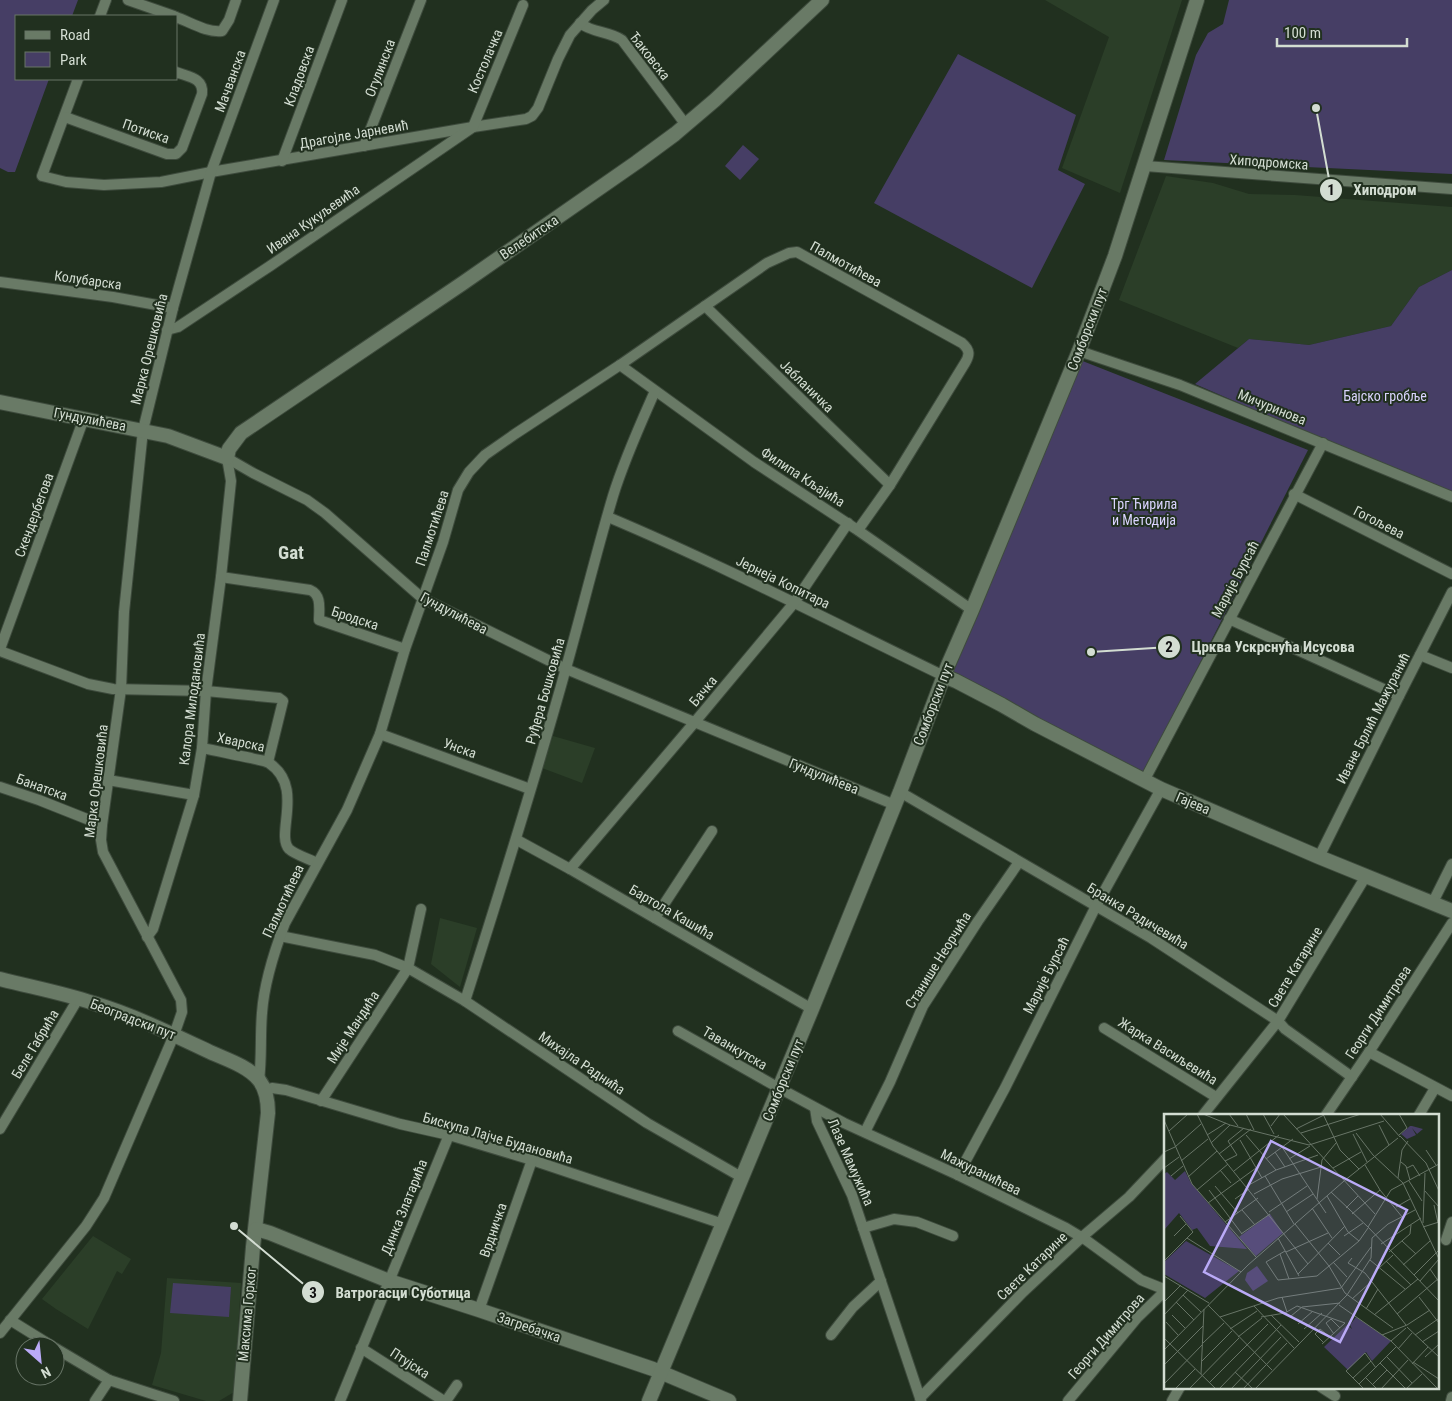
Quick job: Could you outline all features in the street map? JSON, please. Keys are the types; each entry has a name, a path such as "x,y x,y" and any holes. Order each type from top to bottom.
{"main road":[{"name":"Велебитска","path":"227,458 228,449 241,433 567,212 686,125 822,0"},
{"name":"Сомборски пут","path":"649,1401 743,1178 897,799 944,676 1078,351 1115,256 1197,0"},
{"name":"Гундулићева","path":"0,402 168,436 227,458"},
{"name":"Гајева","path":"944,676 1161,789 1319,857 1452,911"},
{"name":"Београдски пут","path":"0,979 121,1012 238,1065 252,1073 261,1085"},
{"name":"Максима Горког","path":"240,1401 268,1113 268,1104 261,1085"},
{"name":"Загребачка","path":"256,1229 389,1281 662,1373 729,1401"}],"street":[{"path":"100,15 106,0"},
{"path":"128,0 169,15"},
{"path":"178,18 214,31 222,31 229,20 236,0"},
{"name":"Мачванска","path":"211,172 274,0"},
{"name":"Кладовска","path":"282,160 342,0"},
{"name":"Огулинска","path":"364,146 421,0"},
{"name":"Драгојле Јарневић","path":"65,117 42,176 66,182 104,185 161,182 472,127 523,120 534,114 538,108 570,35 592,10 604,0"},
{"name":"Костолачка","path":"472,127 523,5"},
{"name":"Ђаковска","path":"580,23 590,29 611,34 622,40 686,125"},
{"name":"Потиска","path":"65,117 167,154 176,154 182,148 202,94 202,85 178,73"},
{"path":"65,117 78,80"},
{"name":"Ивана Кукуљевића","path":"167,330 178,327 186,322 472,127"},
{"path":"436,134 442,140 441,148"},
{"name":"Хиподромска","path":"1145,166 1452,189"},
{"name":"Марка Орешковића","path":"0,1333 86,1226 104,1198 174,1035 182,1012 181,1000 103,852 101,840 121,689 124,612 143,430 167,330 211,172"},
{"name":"Палмотићева","path":"261,1085 261,1026 264,992 280,936 285,923 347,810 380,734 405,649 443,542 458,490 470,472 486,455 767,263 789,253 797,252 962,343 969,352 965,363 890,485"},
{"name":"Колубарска","path":"0,282 113,297 173,308"},
{"name":"Јабланичка","path":"704,306 890,485"},
{"name":"Мичуринова","path":"1078,351 1180,385 1452,496"},
{"name":"Филипа Кљајића","path":"620,365 754,462 848,523 972,610"},
{"name":"Руђера Бошковића","path":"464,1001 517,840 622,470 655,391"},
{"name":"Скендербегова","path":"0,650 84,418"},
{"name":"Марије Бурсаћ","path":"1144,781 1322,443"},
{"name":"Калора Милодановића","path":"147,937 154,929 194,795 202,748 206,691 231,481 227,458"},
{"name":"Гундулићева","path":"227,458 300,496 325,513 422,598 566,669 694,723 897,799"},
{"path":"858,530 890,485"},
{"name":"Гогољева","path":"1294,494 1452,574"},
{"name":"Јернеја Копитара","path":"608,517 672,545 944,676"},
{"name":"Бачка","path":"570,869 794,603 848,523"},
{"name":"Бродска","path":"221,577 316,592 319,620 405,649"},
{"name":"Иване Брлић Мажуранић","path":"1319,857 1452,592"},
{"path":"1229,619 1399,696"},
{"path":"0,650 101,688 206,691 279,698 283,701 268,762"},
{"path":"1420,655 1452,668"},
{"name":"Унска","path":"380,734 530,789"},
{"name":"Хварска","path":"202,748 268,762 278,770 286,785 289,803 285,840 287,846 291,850 317,863"},
{"path":"108,780 194,795"},
{"name":"Банатска","path":"0,786 102,825"},
{"name":"Марије Бурсаћ","path":"958,1175 1096,906 1161,789"},
{"name":"Бранка Радичевића","path":"897,799 1019,862 1151,938 1278,1021 1285,1029 1352,1077"},
{"path":"655,918 712,831"},
{"name":"Бартола Кашића","path":"517,840 812,1009"},
{"name":"Станише Неорчића","path":"865,1132 890,1082 923,1006 1019,862"},
{"path":"1433,902 1452,864"},
{"name":"Свете Катарине","path":"1204,1114 1278,1021 1366,876"},
{"path":"408,968 421,909"},
{"name":"Георги Димитрова","path":"1327,1114 1452,923"},
{"name":"Михајла Раднића","path":"280,936 375,955 408,968 464,1001 647,1124 699,1155 743,1178"},
{"name":"Мије Мандића","path":"321,1101 408,968"},
{"name":"Беле Габрића","path":"0,1129 78,999"},
{"name":"Жарка Васиљевића","path":"1104,1028 1216,1097"},
{"name":"Таванкутска","path":"678,1031 779,1088"},
{"path":"1369,1052 1452,1096"},
{"name":"Бискупа Лајче Будановића","path":"261,1085 286,1090 400,1124 449,1135 532,1160 723,1224"},
{"name":"Мажуранићева","path":"779,1088 844,1123 958,1175 1082,1237 1141,1280 1164,1289"},
{"path":"1420,1114 1435,1088"},
{"name":"Лазе Мамужића","path":"815,1108 817,1121 852,1195 920,1399"},
{"name":"Динка Златарића","path":"340,1401 449,1135"},
{"name":"Врдничка","path":"479,1310 532,1160"},
{"name":"Свете Катарине","path":"920,1399 1023,1292 1082,1237 1129,1197 1164,1160"},
{"name":"Лазе Мамужића","path":"863,1228 894,1219 917,1222 953,1236"},
{"path":"1445,1239 1452,1222"},
{"path":"831,1335 853,1306 881,1281"},
{"name":"Георги Димитрова","path":"1068,1401 1137,1318 1164,1292"},
{"path":"10,1320 36,1336"},
{"name":"Птујска","path":"361,1348 445,1401 457,1385"},
{"path":"65,1354 109,1380 174,1401"},
{"path":"95,1401 109,1380"},
{"path":"1172,1401 1179,1388"},
{"path":"1323,1388 1336,1395"},
{"path":"1451,1401 1452,1397"}],"shaded area":[{"path":"1045,0 1182,0 1120,193 1062,168 1109,37"},
{"path":"1166,176 1213,183 1249,194 1295,195 1452,207 1452,270 1419,287 1391,326 1309,345 1249,339 1238,348 1119,300"},
{"path":"553,736 595,748 582,783 542,768"},
{"path":"440,918 477,928 460,987 431,964"},
{"path":"93,1236 131,1259 122,1274 117,1271 88,1329 42,1299"},
{"path":"167,1278 241,1283 234,1392 219,1401 206,1401 152,1385 161,1353"}],"green space":[{"path":"0,0 78,0 72,15 15,15 15,80 49,80 15,172 8,172 0,168"},
{"path":"1229,0 1452,0 1452,174 1164,160 1196,55 1208,33 1223,24"},
{"path":"958,54 1076,115 1058,170 1085,184 1032,288 874,203"},
{"path":"743,145 759,159 740,180 725,166"},
{"name":"Бајско гробље","path":"1452,270 1452,496 1195,384 1249,339 1309,345 1391,326 1419,287"},
{"name":"Трг Ћирила и Методија","path":"1080,360 1308,450 1142,777 950,675"},
{"path":"173,1283 231,1287 229,1317 170,1313"}],"place":[{"name":"Хиподром","path":"1316,108"},
{"name":"Црква Ускрснућа Исусова","path":"1091,652"},
{"name":"Ватрогасци Суботица","path":"234,1226"}],"district":[{"name":"Gat","path":"291,552"}]}
